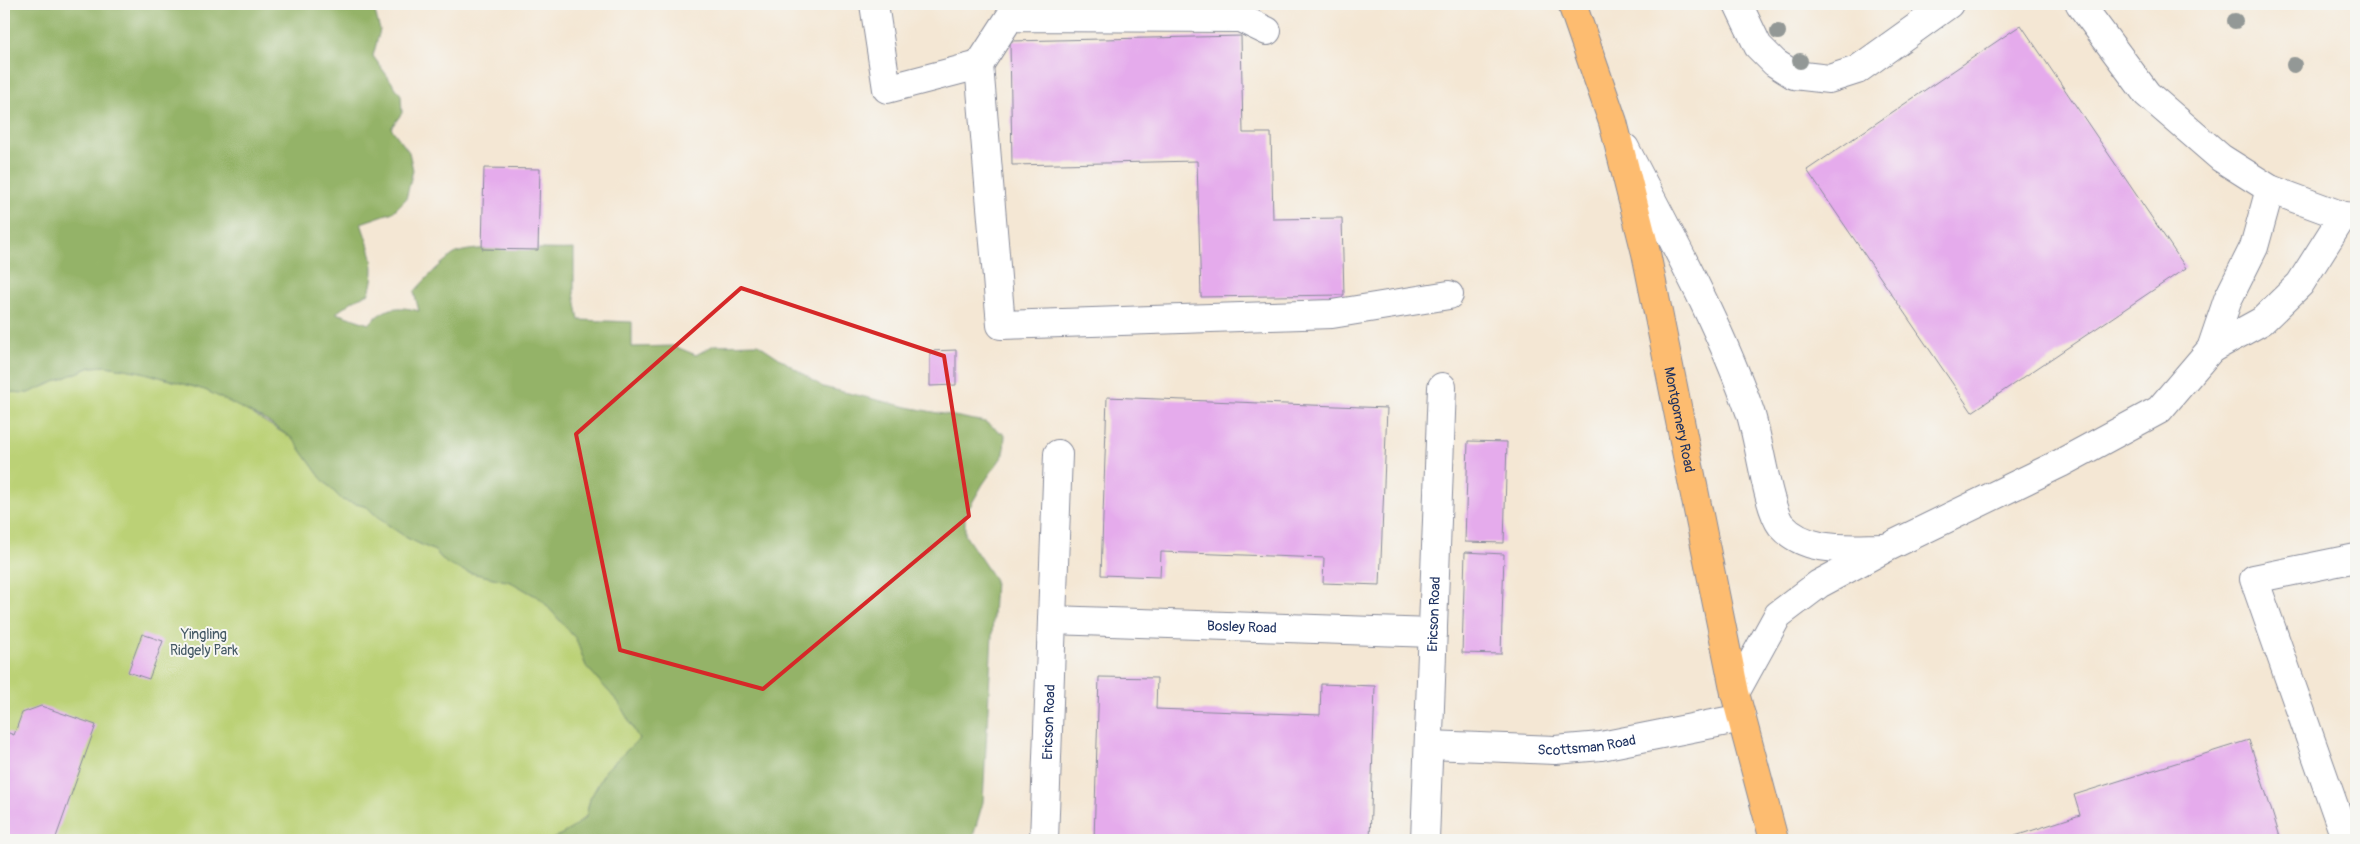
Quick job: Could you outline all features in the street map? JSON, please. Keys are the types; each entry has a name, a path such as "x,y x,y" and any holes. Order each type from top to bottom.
{"main road":[{"name":"Montgomery Road","path":"1572,4 1613,122 1646,254 1739,706 1774,840"}],"street":[{"path":"874,4 887,89 979,65"},
{"path":"1738,4 1758,46 1775,63 1794,75 1829,79 1857,70 1949,4"},
{"path":"1739,706 1778,615 1819,584 1886,548 2061,463 2159,410 2211,349 2262,321 2300,284 2350,216 2270,189 2221,158 2147,94 2080,4"},
{"path":"1267,31 1240,18 1010,18 979,65 1002,324 1332,314 1449,295"},
{"path":"1613,122 1719,335 1751,413 1774,507 1780,524 1799,540 1824,547 1886,548"},
{"path":"2211,349 2228,299 2254,247 2270,189"},
{"name":"Ericson Road","path":"1425,840 1442,387"},
{"name":"Ericson Road","path":"1044,840 1058,454"},
{"path":"2346,840 2254,580 2356,558"},
{"name":"Bosley Road","path":"1052,620 1433,633"},
{"name":"Scottsman Road","path":"1429,745 1555,750 1601,746 1739,706"}],"highlighted area":[{"path":"741,288 944,356 969,516 763,689 620,650 576,434"}],"green space":[{"path":"4,4 373,4 380,30 373,56 401,95 402,113 391,128 409,152 413,170 406,199 393,212 361,223 372,258 372,283 369,293 354,300 336,313 369,324 380,314 392,309 404,308 419,311 414,292 442,263 462,251 492,248 574,249 574,292 579,320 632,322 632,347 674,346 696,355 714,345 758,344 823,387 907,407 985,422 1005,435 1004,454 983,484 965,515 965,535 995,580 983,802 972,840 551,840 571,829 586,817 590,799 606,770 639,739 619,703 586,666 576,639 541,599 511,582 467,572 447,564 435,551 407,538 381,520 367,507 342,500 321,478 293,439 265,420 205,390 142,372 106,366 91,367 28,393 7,392 4,386"},
{"name":"Yingling Ridgely Park","path":"106,366 142,372 205,390 234,403 293,439 321,478 342,500 367,507 381,520 407,538 435,551 447,564 467,572 511,582 541,599 576,639 586,666 619,703 639,739 606,770 590,799 586,816 571,829 551,840 4,840 4,400 7,392 28,393 91,367"}],"building":[{"path":"2021,25 2186,268 1972,412 1807,170"},
{"path":"1241,36 1243,133 1271,133 1273,219 1342,218 1344,295 1201,297 1197,161 1012,165 1010,41"},
{"path":"484,168 540,169 538,250 482,249"},
{"path":"956,350 956,385 930,386 930,351"},
{"path":"1107,397 1387,408 1380,585 1323,583 1324,558 1161,552 1160,577 1101,575"},
{"path":"1468,441 1507,442 1504,543 1465,542"},
{"path":"1465,552 1504,554 1501,654 1462,653"},
{"path":"142,634 163,641 149,679 128,672"},
{"path":"1099,677 1157,678 1156,709 1320,715 1321,684 1375,686 1370,840 1094,840"},
{"path":"41,706 96,725 55,840 4,840 4,731 14,735 22,713"},
{"path":"2249,740 2281,840 2016,840 2015,836 2080,815 2074,795"}]}
